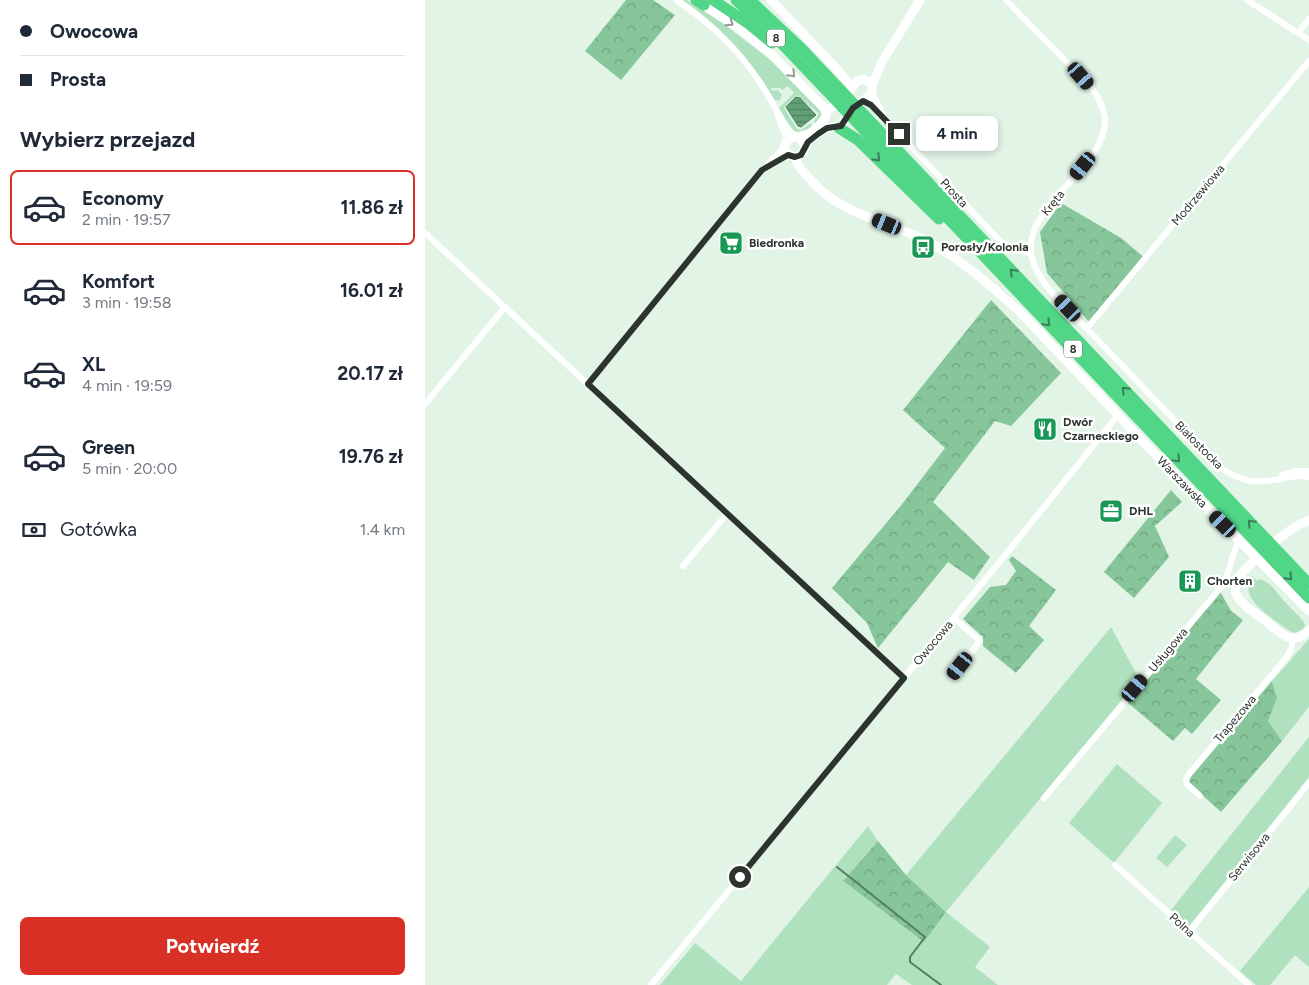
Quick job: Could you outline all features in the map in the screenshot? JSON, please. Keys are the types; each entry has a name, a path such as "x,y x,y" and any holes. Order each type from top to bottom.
{"highway":[{"name":"8","path":"735,0 764,26 814,79 832,89"},
{"name":"8","path":"750,0 801,48 832,89 862,121 1309,584"},
{"path":"760,0 781,22 801,48"},
{"path":"703,1 749,24 814,79"},
{"name":"8","path":"862,121 986,258 1309,598"},
{"path":"835,128 857,140 924,205 986,258"}],"street":[{"path":"676,0 704,20 729,43 758,78 794,147"},
{"path":"771,0 833,64 858,82 868,81 872,89"},
{"path":"794,147 808,142 827,128 835,128 853,108 863,101 872,89 882,62 920,0"},
{"name":"Kręta","path":"1006,0 1091,88 1100,102 1105,117 1103,134 1093,153 1037,224 1031,239 1031,253 1034,266 1040,278 1139,384"},
{"path":"1247,0 1309,40"},
{"path":"703,1 770,53 813,96 826,115 826,123 835,128"},
{"path":"1298,33 1309,19"},
{"name":"Modrzewiowa","path":"1087,328 1309,61"},
{"path":"588,384 762,170 794,147 823,122 826,115 845,99 858,82 882,62"},
{"name":"Prosta","path":"872,89 886,120"},
{"name":"Prosta","path":"863,101 871,105 886,120 1003,244 1011,249 1031,253"},
{"name":"Warszawska","path":"794,147 798,165 821,192 839,205 927,241 969,270 1018,310 1195,496 1309,611"},
{"path":"425,233 904,678"},
{"path":"425,404 504,308"},
{"name":"Białostocka","path":"1139,384 1218,466 1227,472 1246,481 1259,482 1296,476 1309,476"},
{"name":"Owocowa","path":"651,985 1118,415"},
{"name":"Białostocka","path":"1272,480 1296,471 1309,471"},
{"path":"683,566 727,514"},
{"path":"1276,541 1287,532 1307,521"},
{"name":"Usługowa","path":"1044,798 1223,585 1236,546 1240,540"},
{"path":"1252,563 1241,572 1235,581 1238,599 1286,636 1300,637 1309,630"},
{"path":"951,677 980,641 953,618"},
{"name":"Trapezowa","path":"1200,796 1187,784 1186,779 1286,658 1291,649 1293,638"},
{"name":"Serwisowa","path":"1189,932 1309,783"},
{"name":"Polna","path":"1115,865 1249,985"}],"shaded area":[{"path":"683,0 687,0 724,24 782,69 822,111 823,117 820,122 815,123 814,121 819,114 797,95 784,108 797,129 801,130 811,123 812,125 807,132 801,134 791,129 779,108 794,93 788,86 782,90 780,88 772,88 772,91 778,90 782,95 779,101 775,100 756,71 734,45 710,21"},
{"path":"796,97 800,98 816,115 801,127 798,126 786,107"},
{"path":"1252,576 1257,581 1260,579 1268,583 1273,588 1304,622 1305,626 1302,630 1294,633 1288,630 1258,607 1252,600 1249,592 1248,584"},
{"path":"1111,627 1139,679 946,912 906,875"},
{"path":"1309,639 1309,707 1282,741 1268,721 1277,698 1272,681"},
{"path":"1309,737 1309,777 1189,926 1171,910"},
{"path":"1117,764 1162,803 1114,863 1069,823"},
{"path":"868,826 878,841 843,881 924,942 946,912 990,947 975,967 998,985 912,985 896,974 887,985 660,985 695,943 741,981"},
{"path":"1175,835 1187,845 1167,867 1156,858"},
{"path":"1309,887 1309,967 1295,955 1270,985 1256,985 1240,971"}],"green space":[{"path":"626,0 653,0 675,15 621,80 585,51"},
{"path":"1061,203 1121,238 1145,258 1089,322 1047,273 1040,232"},
{"path":"991,300 1061,373 1011,426 995,421 933,502 990,557 974,580 948,562 878,648 867,623 832,588 903,503 945,448 903,410"},
{"path":"1171,490 1182,502 1155,526 1169,557 1134,598 1104,572"},
{"path":"1012,556 1056,590 1029,626 1044,640 1016,673 983,646 983,637 963,619 990,587 1006,585 1016,571 1009,560"},
{"path":"1220,591 1231,611 1243,620 1196,679 1221,700 1192,734 1185,728 1173,741 1127,702"},
{"path":"1272,681 1277,698 1268,721 1282,741 1221,812 1189,783 1190,778"},
{"path":"878,841 906,875 946,912 924,942 843,881"}],"waterway":[{"path":"837,867 925,937 910,957 910,962 941,985"}],"place":[{"name":"Biedronka","path":"731,243"},
{"name":"Porosły/Kolonia","path":"923,247"},
{"name":"Dwór Czarneckiego","path":"1045,429"},
{"name":"DHL","path":"1111,511"},
{"name":"Chorten","path":"1190,581"}],"route":[{"path":"740,877 904,678 588,384 762,170 788,155 795,157 801,155 808,142 827,128 839,128 853,108 863,101 871,105 899,134"}]}
